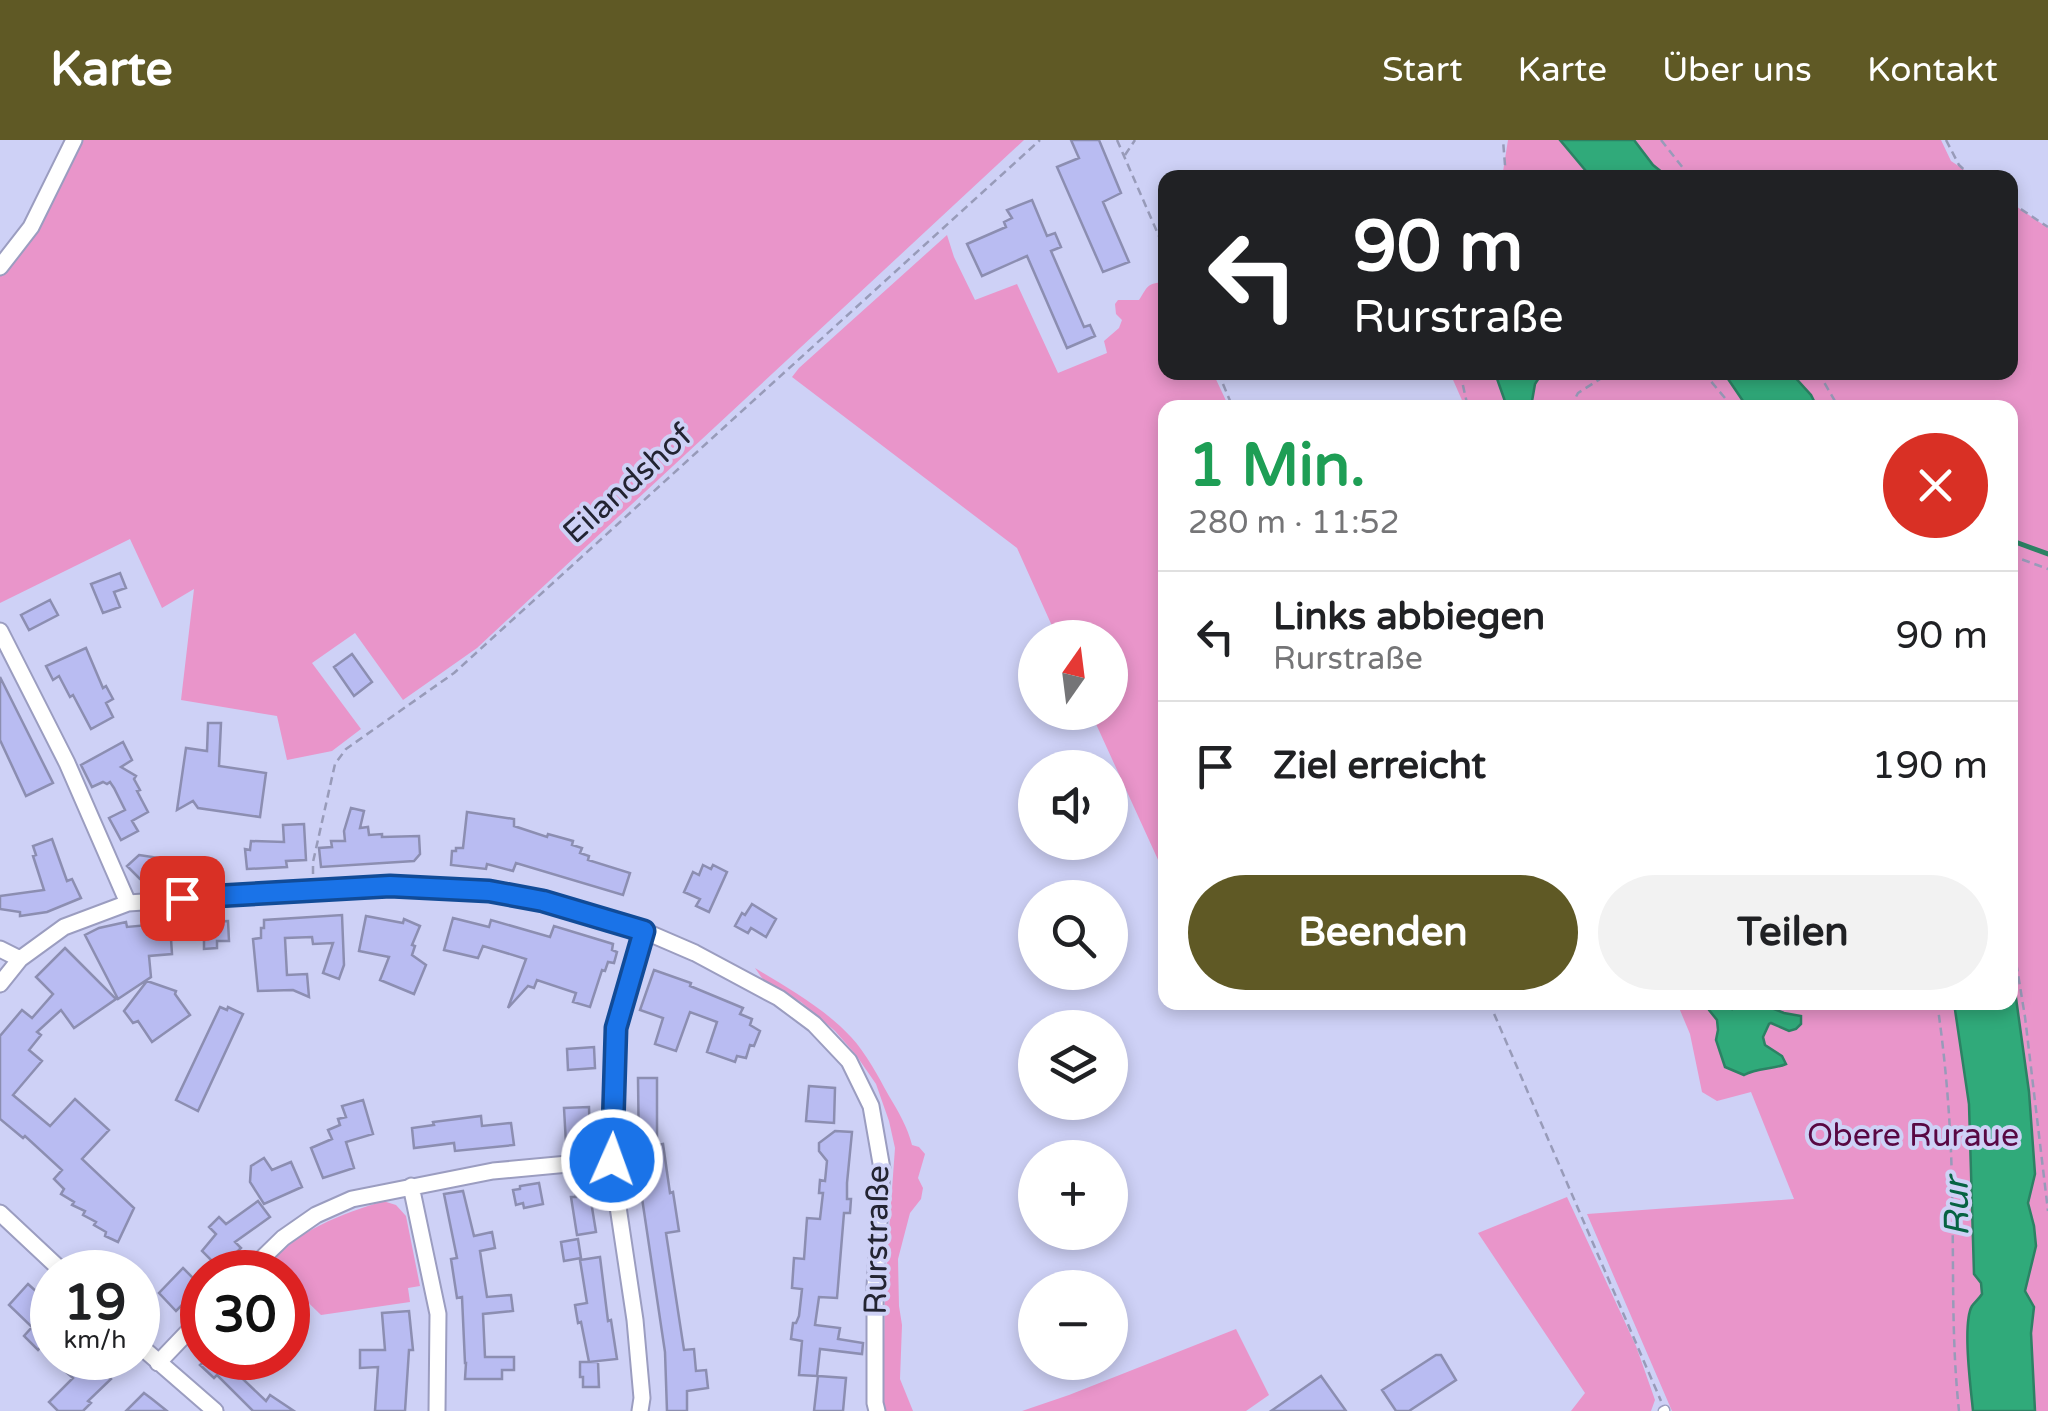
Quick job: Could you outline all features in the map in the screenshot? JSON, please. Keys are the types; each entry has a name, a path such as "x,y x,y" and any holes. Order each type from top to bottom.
{"street":[{"path":"0,267 31,227 74,140"},
{"path":"0,631 67,763 128,902"},
{"name":"Rurstraße","path":"0,984 20,960 64,927 128,902 390,886 489,891 543,901 644,931 695,952 779,998 814,1024 850,1061 871,1106 882,1169 876,1288 876,1411"},
{"path":"640,1411 635,1320 612,1160 616,1028 644,931"},
{"path":"0,949 20,960"},
{"path":"271,1250 316,1215 352,1199 493,1170 612,1160"},
{"path":"411,1186 438,1314 437,1411"},
{"path":"0,1212 40,1250"},
{"path":"160,1361 180,1340"},
{"path":"160,1365 215,1411"}],"path":[{"name":"Eilandshof","path":"314,890 313,862 335,764 346,749 454,673 1040,140"},
{"path":"1117,140 1158,234"},
{"path":"1124,156 1135,140"},
{"path":"1503,140 1504,170"},
{"path":"1661,140 1685,170"},
{"path":"1946,140 1964,170"},
{"path":"2018,207 2048,227"},
{"path":"1574,400 1596,380"},
{"path":"1710,380 1726,400"},
{"path":"2018,558 2048,570"},
{"path":"2018,975 2048,1211"},
{"path":"1492,1010 1664,1410"},
{"path":"1938,1010 1952,1182 1954,1360 1959,1411"}],"green space":[{"path":"80,140 1024,140 477,648 403,700 355,633 312,663 361,729 332,751 287,760 277,716 181,700 194,589 162,608 130,539 0,603 0,276 33,235"},
{"path":"1508,140 1941,140 1951,161 1964,170 1503,170"},
{"name":"Obere Ruraue","path":"2018,207 2048,228 2048,1411 1672,1411 1587,1214 1794,1199 1751,1092 1717,1101 1702,1092 1690,1034 1680,1010 2018,1010 2018,400 1462,400 1453,380 2018,380"},
{"path":"947,235 975,300 1017,284 1058,373 1107,353 1104,341 1122,320 1116,314 1115,304 1118,300 1139,300 1146,289 1158,284 1158,380 1216,380 1226,400 1158,400 1158,860 1128,794 1128,750 1108,750 1099,730 1128,730 1128,620 1049,620 1017,548 792,377"},
{"path":"755,968 817,1008 851,1037 896,1108 912,1145 925,1154 918,1178 923,1188 921,1199 910,1213 898,1259 900,1379 913,1411 884,1411 883,1406 885,1286 895,1148 876,1084 835,1031 801,1002 764,981"},
{"path":"1567,1197 1636,1346 1655,1400 1651,1411 1571,1411 1585,1393 1478,1233"},
{"path":"383,1201 396,1205 406,1216 420,1286 408,1288 410,1302 321,1315 310,1304 310,1250 284,1250 336,1218"},
{"path":"1236,1329 1269,1395 1246,1411 1022,1411 1107,1380 1128,1380 1128,1372"}],"shaded area":[{"path":"1560,140 1634,140 1659,170 1585,170"},
{"path":"1497,380 1538,380 1532,400 1505,400"},
{"path":"1729,380 1797,380 1814,400 1742,400"},
{"path":"1709,1010 1776,1010 1801,1016 1801,1024 1789,1031 1769,1024 1763,1037 1765,1045 1782,1056 1786,1064 1744,1075 1725,1067 1716,1040 1717,1020"},
{"path":"1955,1010 2018,1010 2035,1174 2028,1203 2036,1246 2025,1291 2034,1307 2031,1333 2035,1411 1973,1411 1968,1327 1972,1306 1982,1294 1981,1283 1974,1274 1969,1104"}],"building":[{"path":"1071,140 1099,140 1121,193 1103,202 1129,262 1103,272 1057,167 1079,158"},
{"path":"1032,200 1047,236 1055,233 1061,247 1051,251 1084,327 1090,325 1095,336 1067,348 1027,256 982,276 967,244 1006,227 1004,222 1012,218 1007,210"},
{"path":"120,573 126,588 114,592 120,607 103,613 91,584"},
{"path":"50,600 58,615 29,630 21,615"},
{"path":"86,648 103,688 106,686 113,699 106,703 113,717 91,729 73,695 70,697 59,676 53,680 46,666"},
{"path":"352,654 372,682 354,696 334,667"},
{"path":"0,677 53,783 26,796 0,740"},
{"path":"208,723 221,723 219,766 266,773 260,817 198,808 193,801 177,810 186,748 207,751"},
{"path":"123,742 132,760 121,767 136,776 140,790 137,791 148,812 132,821 138,831 121,840 109,818 125,810 114,788 110,782 92,787 81,765"},
{"path":"351,808 364,811 360,828 368,827 369,835 419,836 420,854 414,861 321,867 319,848 332,847 331,841 345,841"},
{"path":"467,812 514,819 514,826 573,841 572,845 582,848 580,853 589,856 588,860 630,873 623,895 516,863 513,871 487,864 486,869 451,865 452,851 463,848"},
{"path":"304,824 306,860 286,861 287,867 247,869 245,849 250,850 251,841 284,842 283,825"},
{"path":"52,839 67,881 72,879 81,898 47,912 20,916 20,912 0,909 0,896 44,890 33,846"},
{"path":"139,855 159,858 157,881 140,879 127,866"},
{"path":"703,865 727,872 709,912 696,906 700,899 684,892 693,872 699,875"},
{"path":"752,904 776,919 766,937 751,928 748,933 735,926"},
{"path":"342,915 344,965 339,979 323,973 333,943 313,944 312,937 285,938 287,975 307,974 309,997 293,990 258,991 253,939 261,938 264,920"},
{"path":"366,916 403,923 404,919 420,926 412,955 426,965 414,994 380,980 389,957 359,951"},
{"path":"453,918 489,927 491,920 550,937 554,926 613,944 612,950 617,952 614,963 608,962 602,970 590,1007 573,1002 576,993 537,980 534,988 528,986 508,1008 526,959 483,946 478,958 444,950"},
{"path":"228,921 229,941 217,941 217,948 204,949 207,922"},
{"path":"126,922 127,927 170,923 172,954 149,956 151,977 118,999 85,935"},
{"path":"65,948 116,999 74,1028 61,1010 37,1032 41,1035 29,1050 42,1061 13,1095 50,1126 75,1099 109,1130 82,1159 134,1208 118,1242 105,1236 106,1232 94,1225 96,1222 83,1215 85,1211 61,1194 64,1189 54,1179 62,1170 0,1119 0,1036 22,1010 32,1018 53,994 36,977"},
{"path":"654,970 743,1008 740,1014 752,1019 750,1025 760,1031 746,1058 737,1056 735,1062 707,1052 717,1022 690,1012 676,1051 655,1044 663,1018 640,1010"},
{"path":"147,981 176,991 190,1015 152,1042 138,1021 133,1023 124,1011"},
{"path":"220,1007 243,1014 198,1111 176,1100"},
{"path":"594,1047 595,1068 568,1070 567,1049"},
{"path":"638,1078 657,1078 657,1145 663,1144 679,1231 666,1233 684,1350 694,1349 696,1371 706,1370 708,1388 687,1391 687,1411 667,1411 665,1352 636,1158"},
{"path":"809,1086 835,1088 834,1123 806,1121"},
{"path":"363,1100 373,1134 346,1142 354,1168 323,1178 311,1148 332,1139 328,1130 340,1125 338,1119 346,1117 342,1106"},
{"path":"589,1107 590,1143 566,1144 564,1108"},
{"path":"481,1116 482,1126 511,1123 514,1145 455,1151 454,1143 414,1148 412,1128"},
{"path":"835,1131 852,1132 847,1183 850,1213 844,1213 837,1298 819,1297 815,1325 840,1328 838,1339 863,1343 862,1354 820,1349 817,1376 799,1375 802,1341 791,1339 802,1289 792,1288 794,1258 804,1259 807,1218 820,1219 820,1180 825,1181 827,1161 819,1151 819,1143"},
{"path":"264,1158 272,1170 291,1162 302,1187 264,1204 250,1182 251,1166"},
{"path":"539,1183 543,1204 524,1208 523,1203 516,1205 513,1190"},
{"path":"588,1183 596,1232 577,1235 571,1197 576,1197 574,1185"},
{"path":"463,1191 474,1236 492,1232 495,1248 480,1251 487,1297 511,1295 513,1311 483,1314 485,1357 514,1357 514,1370 502,1370 502,1379 465,1379 462,1297 457,1298 451,1259 457,1258 444,1194"},
{"path":"258,1201 270,1217 235,1242 239,1250 203,1250 216,1234 209,1227 219,1217 226,1224"},
{"path":"578,1239 581,1258 564,1261 561,1242"},
{"path":"600,1257 617,1359 589,1362 575,1305 587,1303 580,1260"},
{"path":"180,1271 180,1307 176,1311 160,1292"},
{"path":"30,1286 30,1325 9,1305"},
{"path":"409,1311 413,1350 409,1350 405,1411 375,1411 378,1367 360,1368 360,1350 385,1350 382,1313"},
{"path":"1441,1355 1456,1380 1409,1411 1396,1411 1382,1390"},
{"path":"580,1362 598,1362 599,1387 583,1387"},
{"path":"818,1376 846,1378 843,1411 814,1411"},
{"path":"1321,1376 1346,1411 1271,1411"},
{"path":"71,1380 110,1380 83,1411 58,1411 49,1402"},
{"path":"222,1380 244,1380 266,1401 270,1395 294,1411 253,1411"},
{"path":"144,1393 152,1399 167,1411 126,1411"}],"waterway":[{"path":"2018,543 2048,554"}],"route":[{"path":"182,898 390,886 489,891 543,901 644,931 616,1028 612,1160"}],"water label":[{"name":"Rur","path":"1957,1207"}]}
